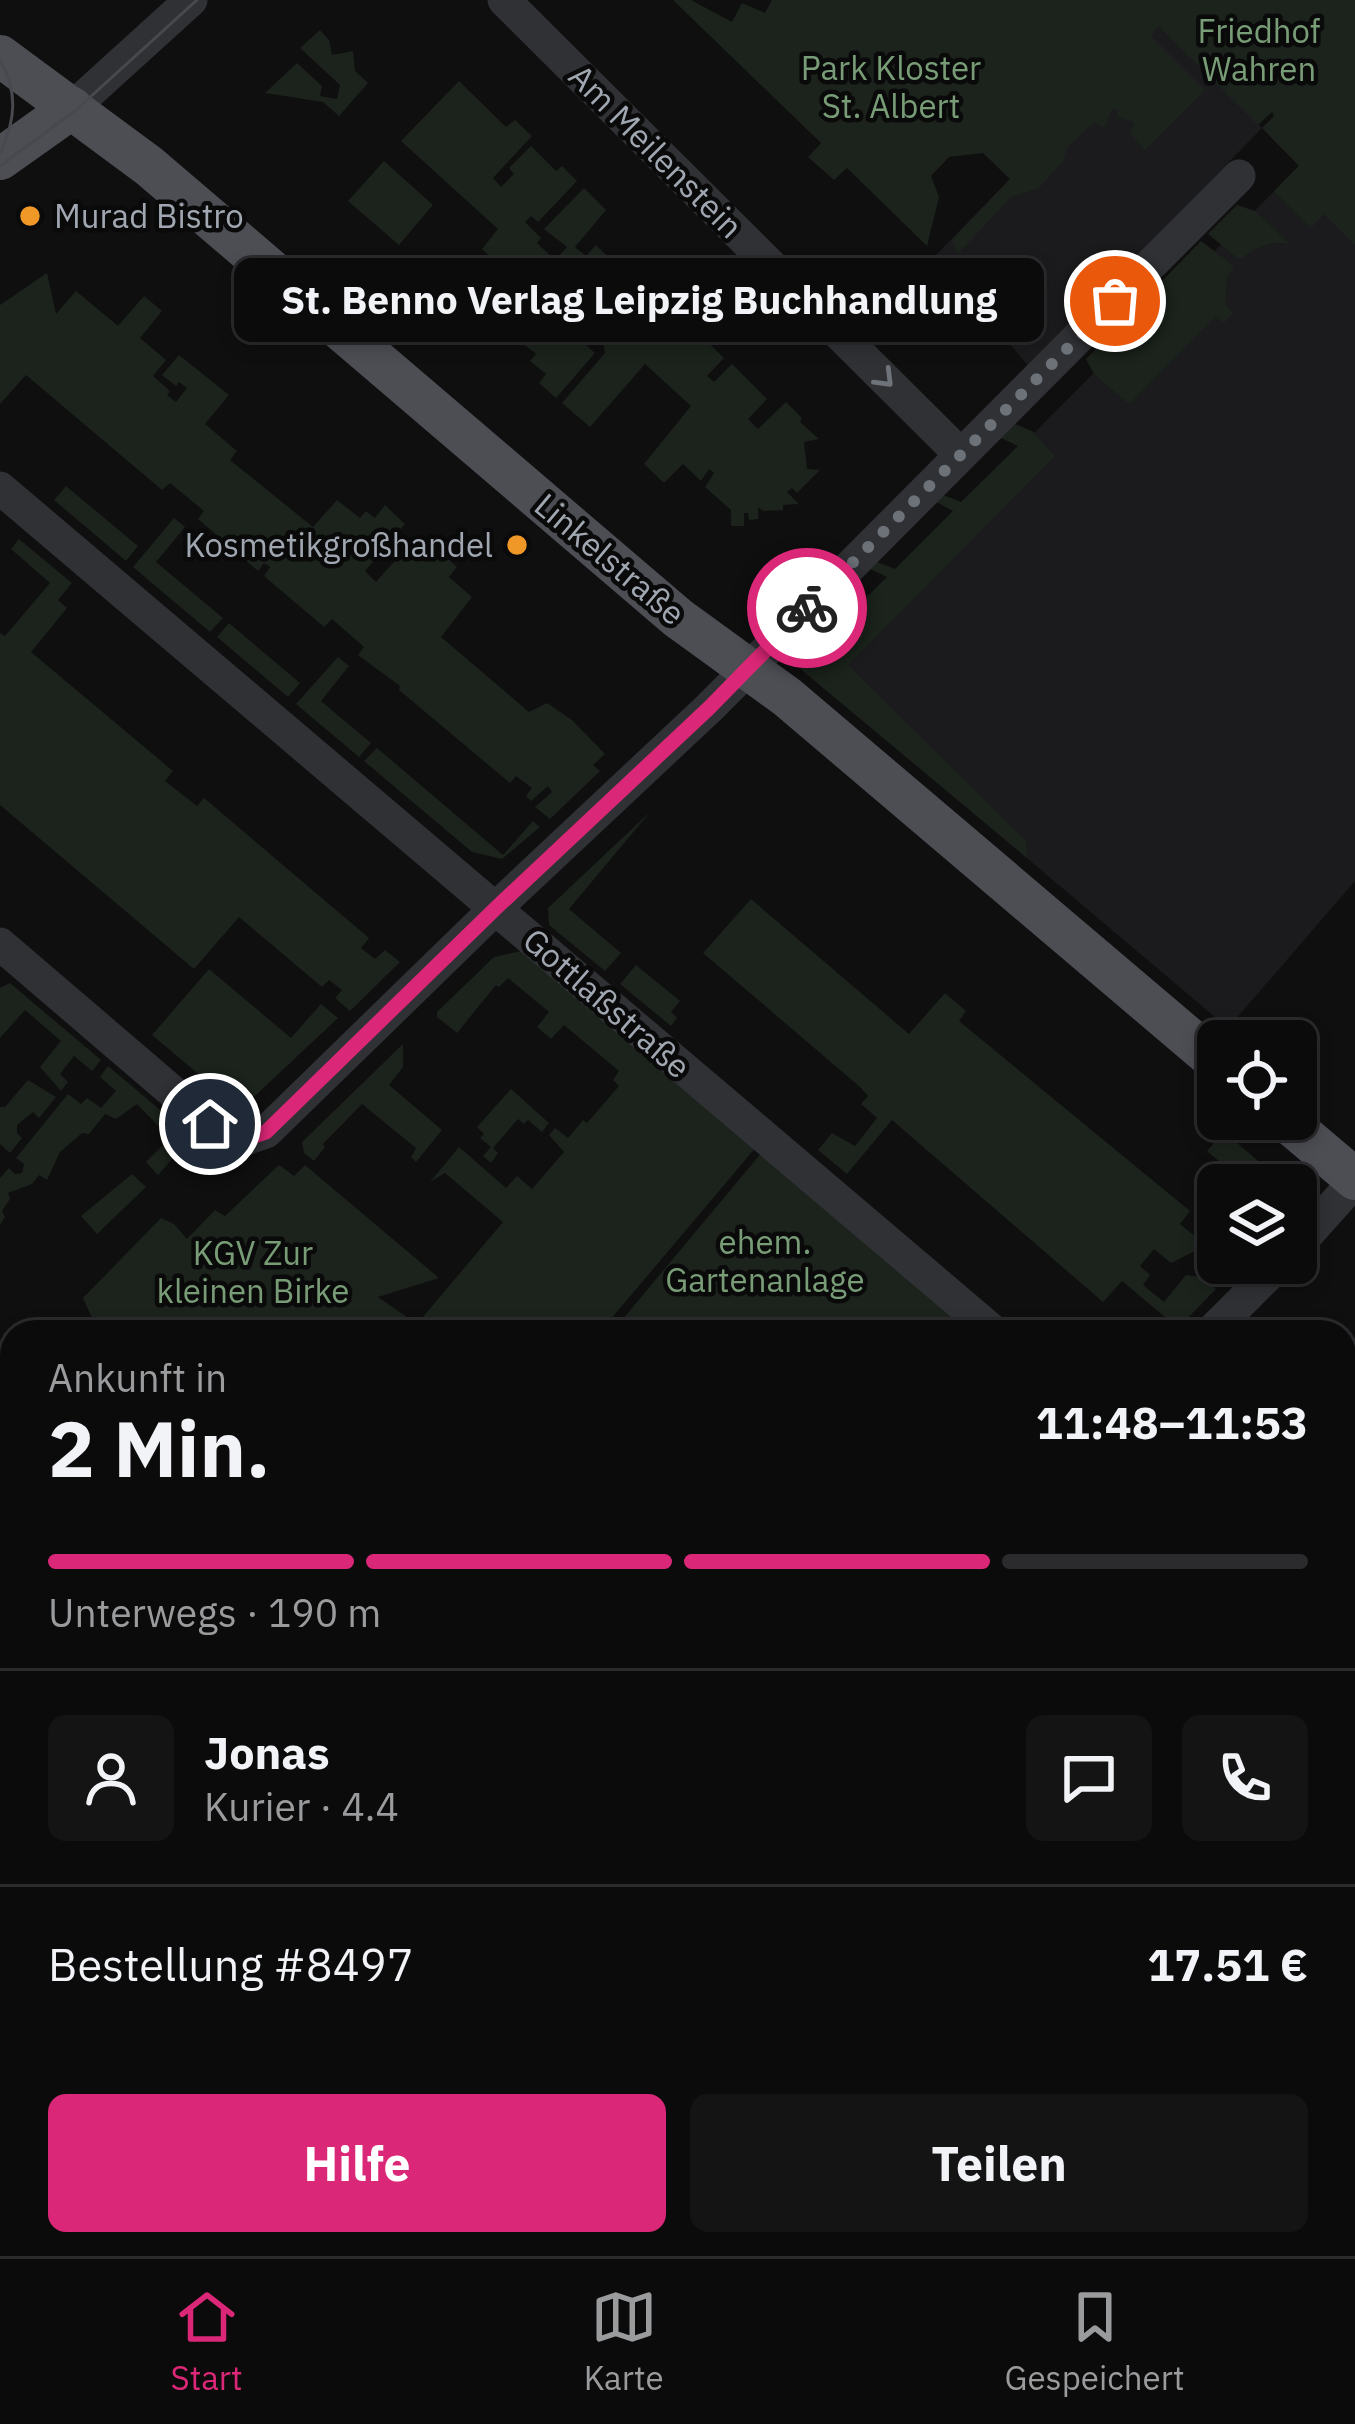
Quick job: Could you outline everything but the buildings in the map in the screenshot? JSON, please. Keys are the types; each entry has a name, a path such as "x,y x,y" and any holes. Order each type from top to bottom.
{"main road":[{"name":"Linkelstraße","path":"0,56 149,166 678,618 787,697 1197,1046"},
{"path":"0,159 72,107"},
{"path":"1308,1140 1355,1180"}],"street":[{"path":"72,107 191,0"},
{"name":"Am Meilenstein","path":"504,0 962,455"},
{"path":"4,956 224,1135 237,1142 266,1132 747,670 1239,176"},
{"name":"Gottlaßstraße","path":"0,488 980,1320"},
{"path":"1317,1223 1355,1180"},
{"path":"1223,1320 1259,1284"}],"shaded area":[{"path":"1158,26 1262,128 1029,367 936,255"},
{"path":"1299,166 1355,222 1355,881 1235,1020 1219,1020 811,676 813,656"}],"green space":[{"name":"Park Kloster St. Albert","path":"673,0 691,0 732,22 742,3 765,13 772,0 1355,0 1355,245 1324,214 1311,228 1274,191 1299,166 1262,128 1274,116 1272,112 1258,125 1158,26 1151,36 1205,90 1145,150 1130,134 1134,123 1112,109 1104,128 1094,122 1067,148 1064,160 1039,188 1011,197 958,254 952,240 1010,179 983,153 949,157 931,176 939,197 927,246 847,168 834,180 808,157 821,143"},
{"path":"320,30 329,40 332,55 353,51 355,71 368,83 339,116 323,102 265,93 297,63 322,86 320,96 337,99 340,85 300,48"},
{"path":"459,81 506,127 515,120 532,136 493,178 501,187 514,174 509,168 531,146 556,171 562,166 577,181 538,222 531,216 525,222 541,238 537,243 555,260 567,247 544,229 584,188 606,210 575,247 586,256 596,245 631,279 644,267 692,314 686,321 724,358 707,376 714,382 732,364 767,399 748,419 758,429 786,402 819,439 804,442 807,469 820,470 797,493 792,488 787,492 799,504 783,505 783,510 758,507 758,519 749,520 744,513 744,526 731,526 731,510 705,487 714,473 709,469 701,481 683,464 664,483 644,464 691,406 645,364 590,427 562,403 605,353 603,343 586,328 578,336 564,323 525,339 513,333 551,289 543,282 525,302 505,284 512,277 482,249 498,229 401,141"},
{"path":"384,161 433,205 399,245 348,201"},
{"path":"1237,205 1255,211 1290,244 1263,246 1240,260 1208,234"},
{"path":"1201,241 1234,266 1227,277 1225,304 1233,313 1224,323 1216,316 1129,404 1094,374 1086,359"},
{"path":"47,273 56,314 76,291 118,326 144,296 162,311 140,338 166,360 153,376 176,402 187,388 162,375 179,355 229,395 205,424 237,451 230,460 313,527 337,500 360,518 366,511 375,518 385,505 405,524 365,571 376,582 400,555 420,546 434,558 440,552 457,567 449,577 472,597 441,637 529,712 547,703 572,720 605,754 593,765 600,771 550,819 535,807 552,792 548,786 531,801 526,796 532,788 516,776 510,783 399,690 400,686 358,655 364,647 332,619 324,627 264,576 270,567 264,563 258,571 198,519 204,511 170,483 162,490 26,375 0,404 0,305"},
{"path":"557,329 577,337 595,353 556,398 539,383 546,374 530,361 536,354 521,342"},
{"path":"1015,424 1032,431 1055,456 848,665 1026,841 1027,858 804,672 795,662 792,646 810,629 828,635 887,577 870,569 877,562 895,569 953,511 936,502 943,495 961,502 1018,446 1001,438"},
{"path":"66,486 138,546 126,561 54,500"},
{"path":"174,518 185,527 156,562 223,618 210,632 133,567"},
{"path":"19,539 72,583 58,600 67,608 31,652 173,771 165,781 197,806 204,798 369,938 361,948 375,959 385,950 400,962 350,1011 335,998 342,990 329,980 322,987 239,917 194,969 0,805 0,633 5,636 50,583 11,549"},
{"path":"229,623 300,683 288,697 217,637"},
{"path":"338,657 349,666 321,701 371,743 359,757 296,704"},
{"path":"377,748 503,855 533,821 540,827 502,859 472,852 364,761"},
{"path":"650,812 569,909 621,953 605,971 549,925 548,908"},
{"path":"751,899 909,1034 945,993 966,1011 959,1021 1190,1211 1180,1224 1197,1238 1197,1253 1171,1263 1154,1249 1140,1266 1150,1275 1143,1285 1164,1302 1186,1275 1216,1289 1186,1320 1168,1320 1122,1281 1103,1302 892,1120 847,1174 818,1150 832,1133 855,1146 877,1118 861,1104 868,1096 703,953"},
{"path":"526,950 757,1146 610,1320 420,1320 503,1222 445,1173 430,1182 459,1147 506,1188 517,1176 532,1189 564,1152 549,1135 555,1128 568,1138 619,1086 613,1080 619,1071 564,1025 551,1039 537,1027 549,1012 508,978 496,985 457,1033 437,1017 494,957"},
{"path":"636,965 680,1001 671,1012 677,1018 671,1026 620,984"},
{"path":"209,969 291,1038 321,1004 338,1018 244,1106 233,1103 152,1035"},
{"path":"10,983 101,1060 92,1071 74,1056 60,1074 68,1082 61,1091 40,1067 61,1041 25,1010 0,1038 0,988"},
{"path":"403,1044 403,1067 389,1085 442,1130 416,1162 411,1157 416,1148 362,1104 323,1144 314,1161 304,1153 302,1142"},
{"path":"108,1066 184,1130 188,1141 158,1175 146,1162 170,1138 137,1104 116,1119 105,1114 89,1134 82,1133 60,1152 47,1180 39,1175 32,1184 8,1193 0,1225 0,1178 9,1168 22,1173 24,1164 16,1158 68,1094 81,1104 87,1098 101,1108 116,1091 100,1077"},
{"path":"28,1080 56,1097 39,1118 33,1112 17,1125 22,1138 10,1153 0,1144 0,1107"},
{"path":"511,1089 549,1123 542,1132 528,1120 524,1124 518,1119 493,1148 498,1153 491,1163 483,1156 491,1147 480,1138 484,1134 477,1127"},
{"path":"1217,1140 1234,1140 1262,1164 1222,1164 1207,1151"},
{"name":"ehem. Gartenanlage","path":"763,1151 965,1320 622,1320"},
{"name":"KGV Zur kleinen Birke","path":"279,1165 294,1176 305,1165 439,1278 378,1297 411,1320 93,1320 83,1298 161,1218 187,1239 215,1210 225,1216"},
{"path":"132,1174 146,1187 97,1234 81,1216"}],"tram line":[{"path":"0,166 76,110 197,0"},
{"path":"0,60 13,106 0,153"}],"way so far":[{"path":"807,608 1115,301"}],"place":[{"name":"Murad Bistro","path":"30,216"},
{"name":"St. Benno Verlag Leipzig Buchhandlung","path":"1115,301"},
{"name":"Kosmetikgroßhandel","path":"517,545"}],"route":[{"path":"210,1124 237,1142 266,1132 709,708 807,608"}],"park label":[{"name":"Friedhof Wahren","path":"1259,50"}]}
